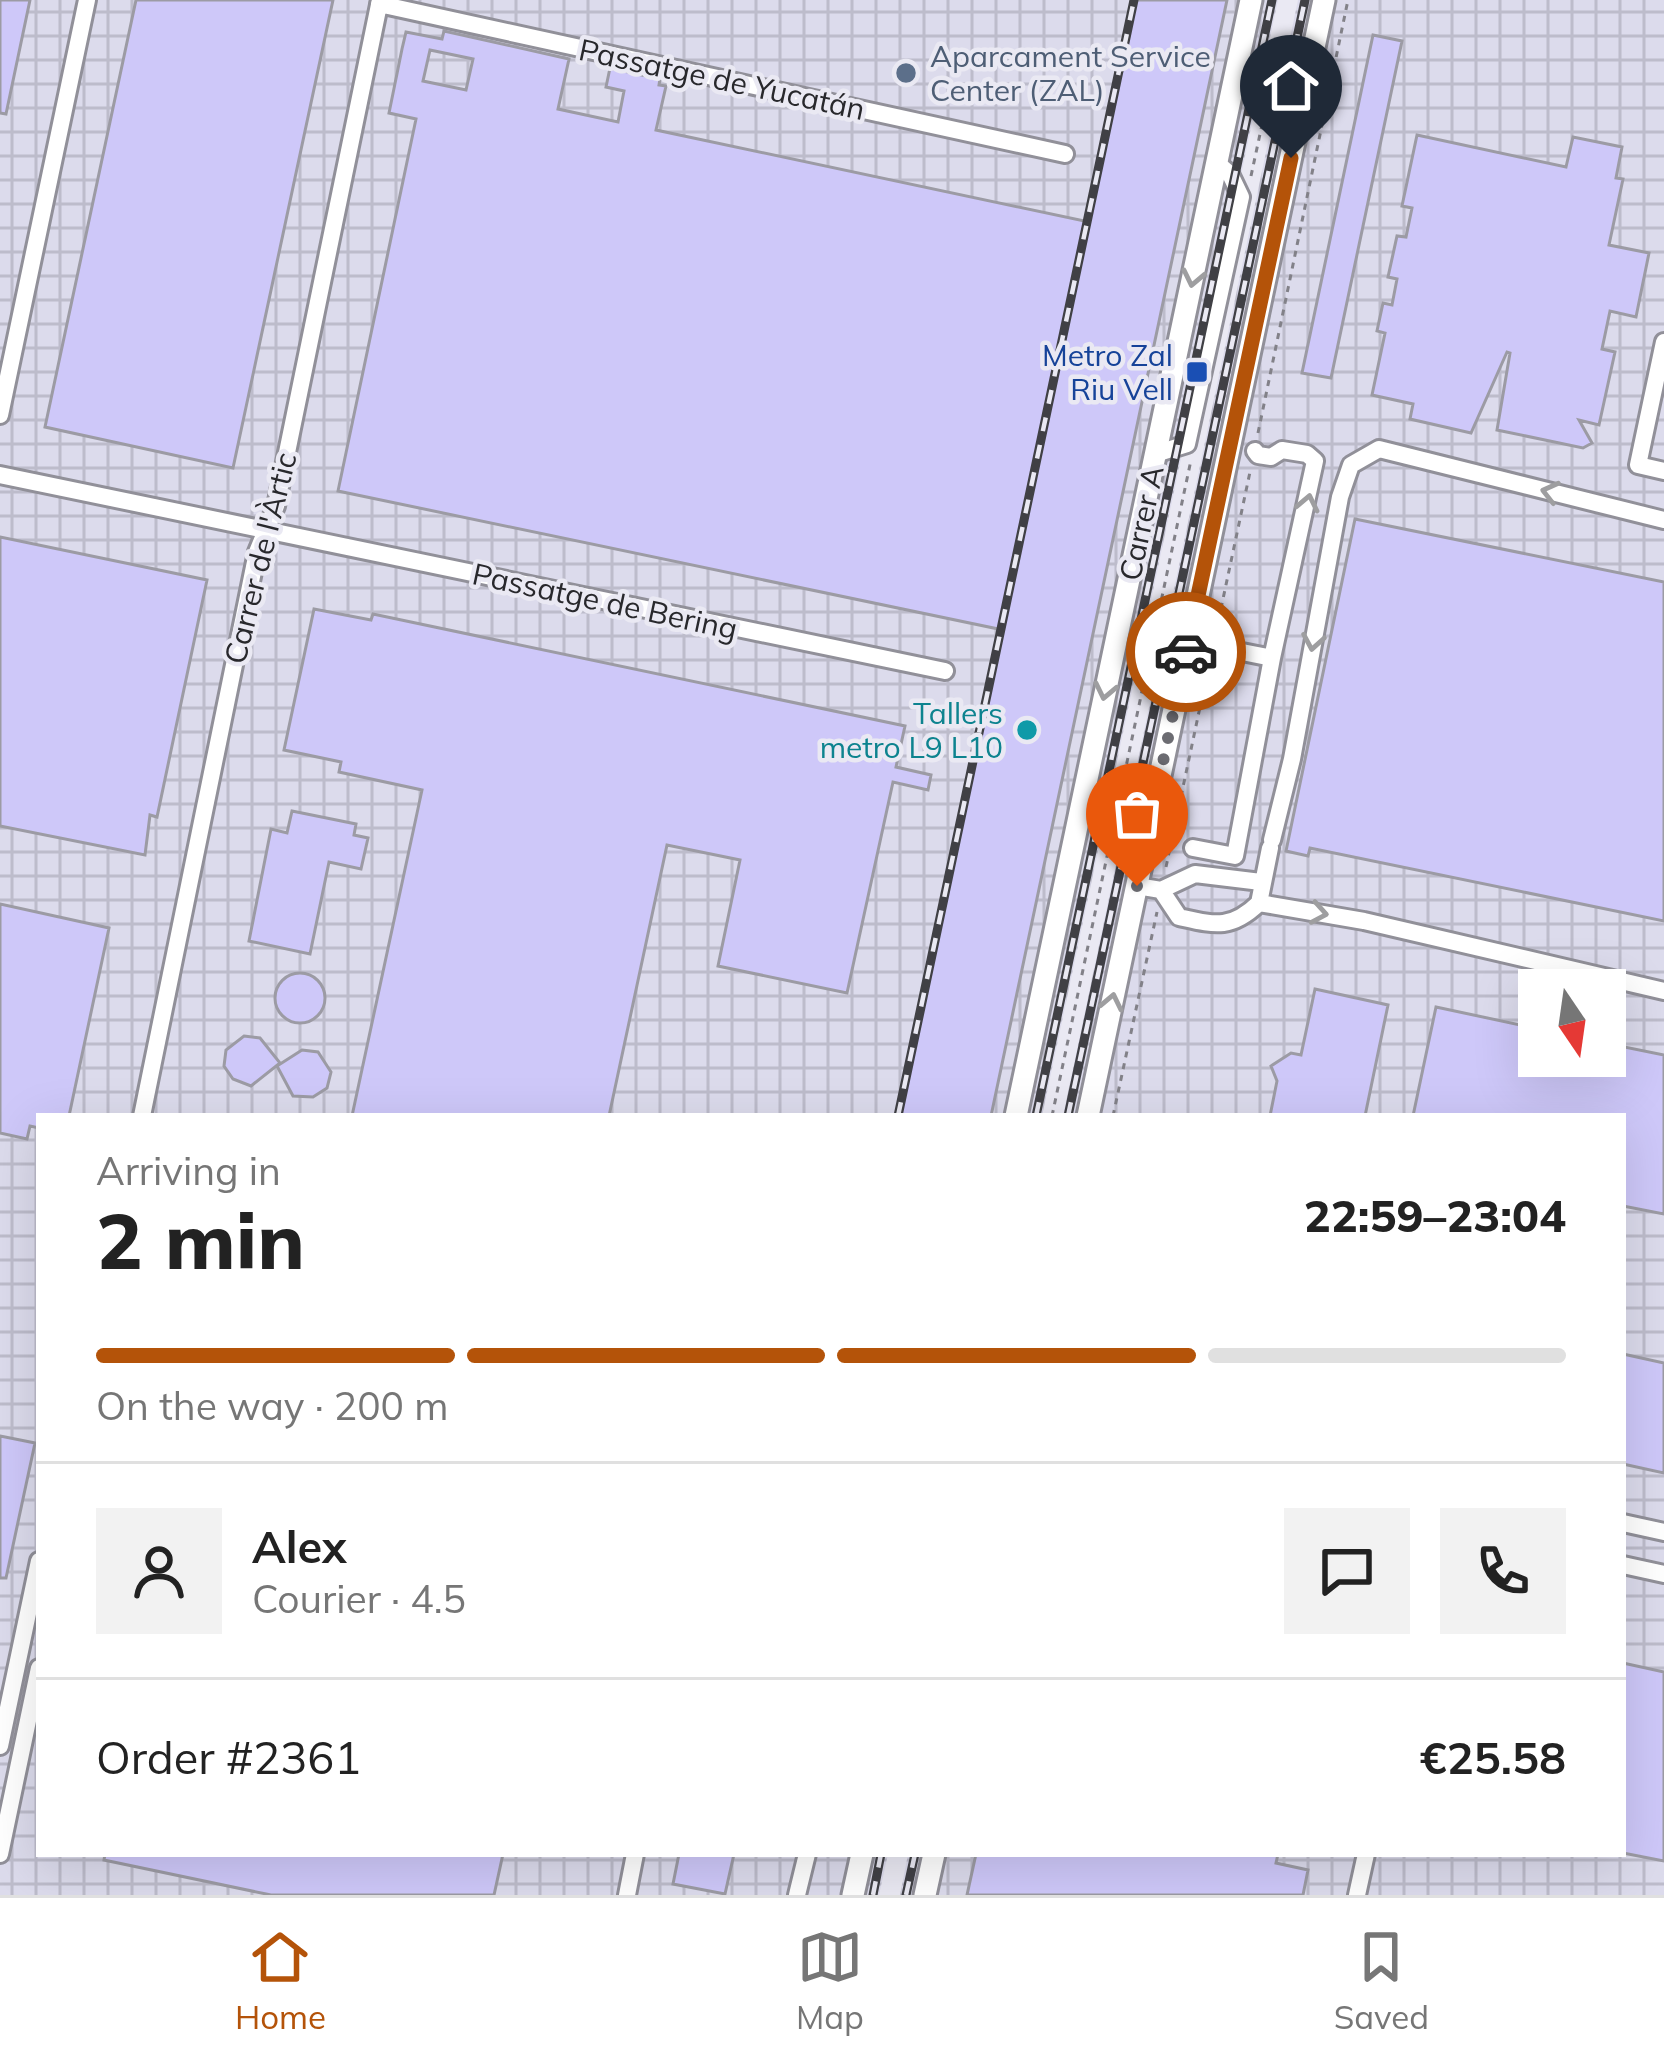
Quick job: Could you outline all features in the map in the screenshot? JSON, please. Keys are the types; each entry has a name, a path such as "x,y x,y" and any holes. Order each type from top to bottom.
{"main road":[{"name":"Carrer A","path":"1017,1113 1251,0"},
{"path":"1089,1113 1324,0"},
{"path":"853,1895 861,1857"},
{"path":"925,1895 933,1857"}],"street":[{"path":"0,415 87,0"},
{"name":"Passatge de Yucatán","path":"379,2 1065,154"},
{"name":"Carrer de l'Àrtic","path":"143,1113 257,552 276,506 379,2"},
{"path":"1664,342 1638,465 1664,471"},
{"path":"1230,446 1307,454 1315,461 1232,875"},
{"path":"1161,890 1179,916 1211,925 1241,920 1259,903 1292,759 1340,497 1351,466 1379,448 1664,520"},
{"name":"Passatge de Bering","path":"0,475 945,671"},
{"path":"1237,651 1272,658"},
{"path":"1193,848 1235,856"},
{"path":"1137,886 1161,890 1195,874 1261,882"},
{"path":"1259,903 1364,921 1664,991"},
{"path":"1626,1524 1664,1532"},
{"path":"1626,1566 1664,1574"},
{"path":"0,1747 36,1575"},
{"path":"0,1854 36,1682"},
{"path":"627,1895 634,1857"},
{"path":"797,1895 806,1857"},
{"path":"1358,1895 1365,1857"}],"path":[{"path":"1114,1113 1348,0"},
{"path":"1249,183 1270,83"},
{"name":"Carrer A","path":"1053,1113 1191,460 1200,454"}],"shaded area":[{"path":"0,0 1278,0 1043,1113 36,1113 36,1857 887,1857 879,1895 0,1895"},
{"path":"1298,0 1664,0 1664,1895 900,1895 907,1857 1626,1857 1626,1113 1064,1113"}],"building":[{"path":"0,0 30,0 6,114 0,113"},
{"path":"136,0 333,0 233,468 45,427"},
{"path":"1135,0 1227,0 992,1113 901,1113 1003,630 338,491 416,119 389,113 406,32 442,39 444,31 569,59 558,109 618,122 624,91 606,87 610,68 660,79 659,85 666,86 656,130 1089,222","holes":["430,50 473,59 466,90 423,81"]},
{"path":"1373,35 1402,41 1331,378 1302,373"},
{"path":"1417,135 1566,167 1573,137 1622,147 1616,178 1623,179 1609,245 1649,253 1636,317 1610,311 1602,349 1615,352 1599,425 1579,420 1592,443 1583,448 1497,430 1507,352 1471,433 1410,419 1413,404 1372,395 1385,333 1377,331 1383,303 1392,305 1397,279 1388,277 1397,236 1406,237 1412,208 1402,206"},
{"path":"1355,519 1664,582 1664,921 1310,848 1308,856 1286,851"},
{"path":"0,537 207,580 157,817 150,815 145,855 0,826"},
{"path":"314,609 371,620 373,614 905,726 896,767 931,775 928,790 893,782 847,993 718,966 740,860 667,845 610,1113 353,1113 422,790 339,772 341,762 284,750"},
{"path":"292,811 356,824 354,835 368,838 361,869 329,862 310,954 249,941 271,829 287,833"},
{"path":"0,904 109,928 70,1113 36,1113 36,1127 30,1126 27,1139 0,1133"},
{"path":"300,973 317,981 325,998 317,1015 300,1023 283,1015 275,998 283,981"},
{"path":"1315,989 1388,1005 1366,1113 1271,1113 1277,1081 1271,1066 1291,1053 1301,1055"},
{"path":"1436,1007 1518,1025 1518,1077 1626,1077 1626,1047 1664,1055 1664,1214 1626,1207 1626,1113 1414,1113"},
{"path":"244,1036 260,1038 280,1063 251,1086 233,1079 224,1066 226,1050"},
{"path":"302,1050 318,1052 331,1072 327,1088 313,1097 293,1096 277,1066"},
{"path":"1626,1355 1664,1363 1664,1473 1626,1465"},
{"path":"0,1436 35,1443 6,1578 0,1578"},
{"path":"1626,1664 1664,1672 1664,1861 1626,1854"},
{"path":"502,1857 494,1895 271,1895 104,1860"},
{"path":"678,1857 733,1857 725,1894 673,1884"},
{"path":"975,1857 1277,1857 1276,1863 1308,1870 1303,1895 967,1895"}],"railway":[{"path":"899,1113 1134,0"},
{"path":"1037,1113 1272,0"},
{"path":"1069,1113 1305,0"},
{"path":"873,1895 880,1857"},
{"path":"906,1895 914,1857"}],"way so far":[{"path":"1137,886 1186,652"}],"place":[{"name":"Aparcament Service Center (ZAL)","path":"906,73"},
{"name":"Metro Zal Riu Vell","path":"1197,372"},
{"name":"Tallers metro L9 L10","path":"1027,730"}],"route":[{"path":"1186,652 1291,158"}]}
